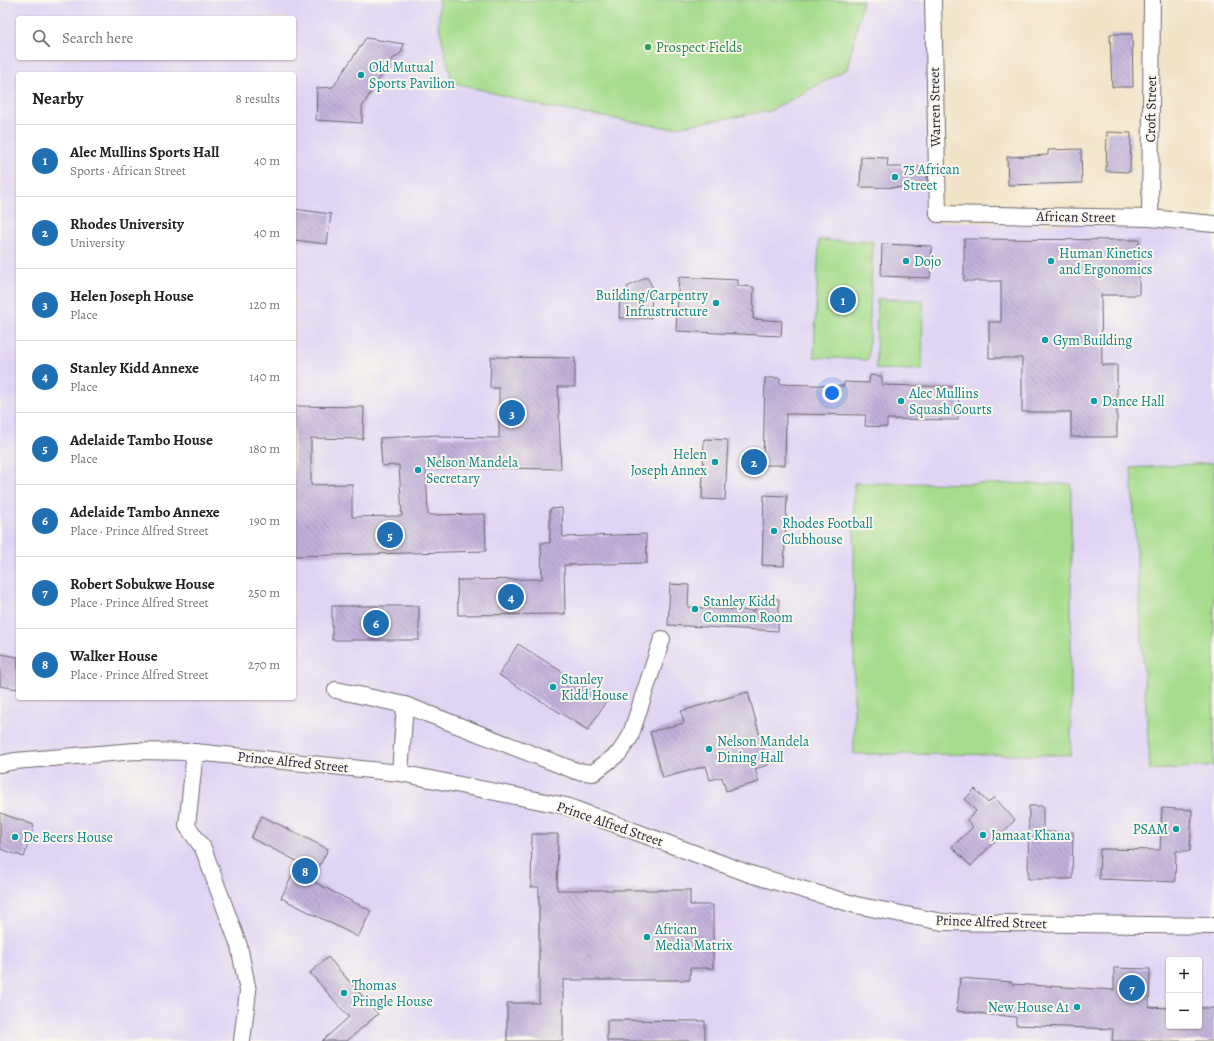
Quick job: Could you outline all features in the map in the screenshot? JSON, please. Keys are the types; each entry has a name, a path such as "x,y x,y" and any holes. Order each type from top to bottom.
{"street":[{"name":"Warren Street","path":"933,0 938,214"},
{"name":"Croft Street","path":"1150,218 1152,0"},
{"name":"African Street","path":"938,214 1150,218 1214,224"},
{"path":"336,690 405,705 576,771 593,773 619,753 630,738 662,639"},
{"path":"400,773 405,705"},
{"name":"Prince Alfred Street","path":"0,764 135,751 195,752 400,773 566,806 750,874 856,905 942,922 1214,926"},
{"path":"195,752 187,826 203,848 239,946 248,991 242,1041"}],"shaded area":[{"path":"0,0 929,0 933,222 1214,226 1214,1041 0,1041"}],"green space":[{"name":"Prospect Fields","path":"439,0 863,0 847,69 770,111 669,128 546,107 452,82 439,26"},
{"path":"819,240 873,242 868,360 814,357"},
{"path":"877,299 923,300 922,370 876,369"},
{"path":"1214,463 1214,766 1150,770 1131,468"},
{"path":"854,483 1071,484 1071,755 854,754"}],"building":[{"path":"1110,34 1132,34 1133,87 1112,87"},
{"name":"Old Mutual Sports Pavilion","path":"366,38 404,44 401,53 389,62 362,107 362,123 316,120 317,88 333,87"},
{"path":"1107,132 1131,133 1130,172 1106,171"},
{"path":"1081,149 1082,183 1008,185 1007,157 1048,155 1048,150"},
{"name":"75 African Street","path":"861,157 888,158 887,167 927,167 928,188 860,187"},
{"path":"296,209 331,214 327,244 296,240"},
{"path":"964,239 1139,240 1139,295 1101,295 1102,365 1117,365 1117,437 1071,437 1071,412 1022,412 1022,358 989,358 989,322 1001,322 1001,281 964,281"},
{"name":"Dojo","path":"882,244 932,246 930,278 881,276"},
{"path":"647,277 652,286 651,318 619,318 620,297 632,297 627,287"},
{"name":"Building/Carpentry Infrustructure","path":"679,277 738,280 738,286 754,287 753,319 782,321 781,336 676,331"},
{"path":"491,357 575,358 575,387 558,387 561,469 426,467 428,515 485,514 486,551 296,556 296,406 364,407 363,439 311,438 311,485 352,484 352,517 402,516 399,465 382,466 380,438 439,435 439,437 499,438 499,388 490,388"},
{"path":"870,375 882,376 882,385 959,387 958,420 887,419 887,427 865,426 866,415 786,414 785,465 763,465 765,378 780,378 780,384 844,386 844,382 869,383"},
{"name":"Helen Joseph Annex","path":"704,439 728,440 725,500 702,499"},
{"name":"Rhodes Football Clubhouse","path":"764,495 787,496 784,566 762,565"},
{"path":"562,508 563,537 646,534 647,563 564,565 565,614 458,615 457,580 542,579 541,543 550,543 550,509"},
{"name":"Stanley Kidd Common Room","path":"670,584 689,585 688,607 755,611 756,597 779,599 778,631 668,625"},
{"path":"332,606 419,606 419,640 332,640"},
{"name":"Stanley Kidd House","path":"518,644 607,700 588,730 499,675"},
{"path":"0,654 16,657 16,689 0,686"},
{"name":"Nelson Mandela Dining Hall","path":"748,692 768,765 755,769 759,782 726,791 722,777 710,780 706,766 663,778 650,732 684,723 681,711"},
{"name":"Jamaat Khana","path":"975,789 988,803 994,797 1015,820 971,866 952,847 973,827 967,820 976,811 965,799"},
{"path":"1029,806 1043,806 1043,832 1073,832 1072,879 1028,879"},
{"path":"1162,808 1192,810 1190,851 1176,851 1175,882 1099,879 1100,849 1160,850"},
{"name":"De Beers House","path":"0,813 34,825 24,857 0,849"},
{"path":"262,816 328,849 312,881 371,911 358,937 281,898 299,862 251,838"},
{"path":"532,834 558,834 557,890 690,890 690,905 713,905 713,968 690,968 690,980 563,980 563,1041 507,1041 507,1003 539,1003 539,887 531,887"},
{"name":"Thomas Pringle House","path":"328,957 378,1014 347,1041 322,1041 349,1017 310,973"},
{"path":"1114,968 1150,969 1149,1007 1166,1008 1166,1029 1202,1029 1202,1008 1214,1008 1214,1041 1112,1041 1113,1029 1016,1025 1016,1017 957,1011 960,978 1012,982 1012,984 1114,990"},
{"path":"607,1020 705,1021 705,1041 607,1041"}],"place":[{"name":"Prospect Fields","path":"648,47"},
{"name":"Old Mutual Sports Pavilion","path":"361,75"},
{"name":"75 African Street","path":"895,177"},
{"name":"Dojo","path":"906,261"},
{"name":"Human Kinetics and Ergonomics","path":"1051,261"},
{"name":"Alec Mullins Sports Hall","path":"843,300"},
{"name":"Building/Carpentry Infrustructure","path":"716,303"},
{"name":"Gym Building","path":"1045,340"},
{"name":"Alec Mullins Squash Courts","path":"901,401"},
{"name":"Dance Hall","path":"1094,401"},
{"name":"Helen Joseph House","path":"512,413"},
{"name":"Helen Joseph Annex","path":"715,462"},
{"name":"Rhodes University","path":"754,462"},
{"name":"Nelson Mandela Secretary","path":"418,470"},
{"name":"Rhodes Football Clubhouse","path":"774,531"},
{"name":"Adelaide Tambo House","path":"390,535"},
{"name":"Stanley Kidd Annexe","path":"511,597"},
{"name":"Stanley Kidd Common Room","path":"695,609"},
{"name":"Adelaide Tambo Annexe","path":"376,623"},
{"name":"Stanley Kidd House","path":"553,687"},
{"name":"Nelson Mandela Dining Hall","path":"709,749"},
{"name":"PSAM","path":"1176,829"},
{"name":"Jamaat Khana","path":"983,835"},
{"name":"De Beers House","path":"15,837"},
{"name":"Walker House","path":"305,871"},
{"name":"African Media Matrix","path":"647,937"},
{"name":"Robert Sobukwe House","path":"1132,988"},
{"name":"Thomas Pringle House","path":"344,993"},
{"name":"New House A1","path":"1077,1007"}]}
